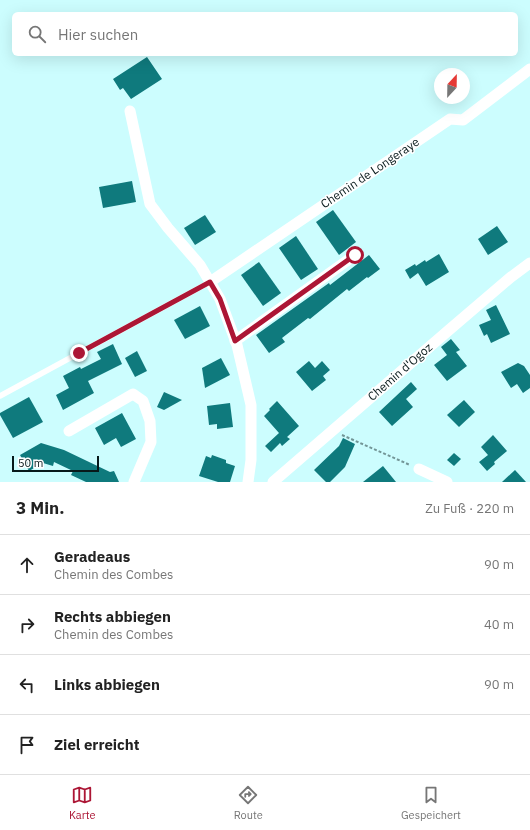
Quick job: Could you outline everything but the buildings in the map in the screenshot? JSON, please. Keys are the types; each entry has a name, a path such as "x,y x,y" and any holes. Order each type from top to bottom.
{"street":[{"name":"Chemin de Longeraye","path":"210,282 450,119 462,120 530,69"},
{"path":"130,111 150,204 168,228 200,265 220,299 235,341 251,405 251,460 248,482"},
{"path":"235,341 355,255"},
{"name":"Chemin d'Ogoz","path":"273,482 511,277 530,263"},
{"path":"69,431 133,394 143,401 150,421 151,442 134,482"},
{"path":"419,469 447,482"}],"lane":[{"path":"0,396 210,282"}],"path":[{"path":"332,431 419,469"}],"route":[{"path":"79,353 210,282 220,299 235,341 355,255"}]}
